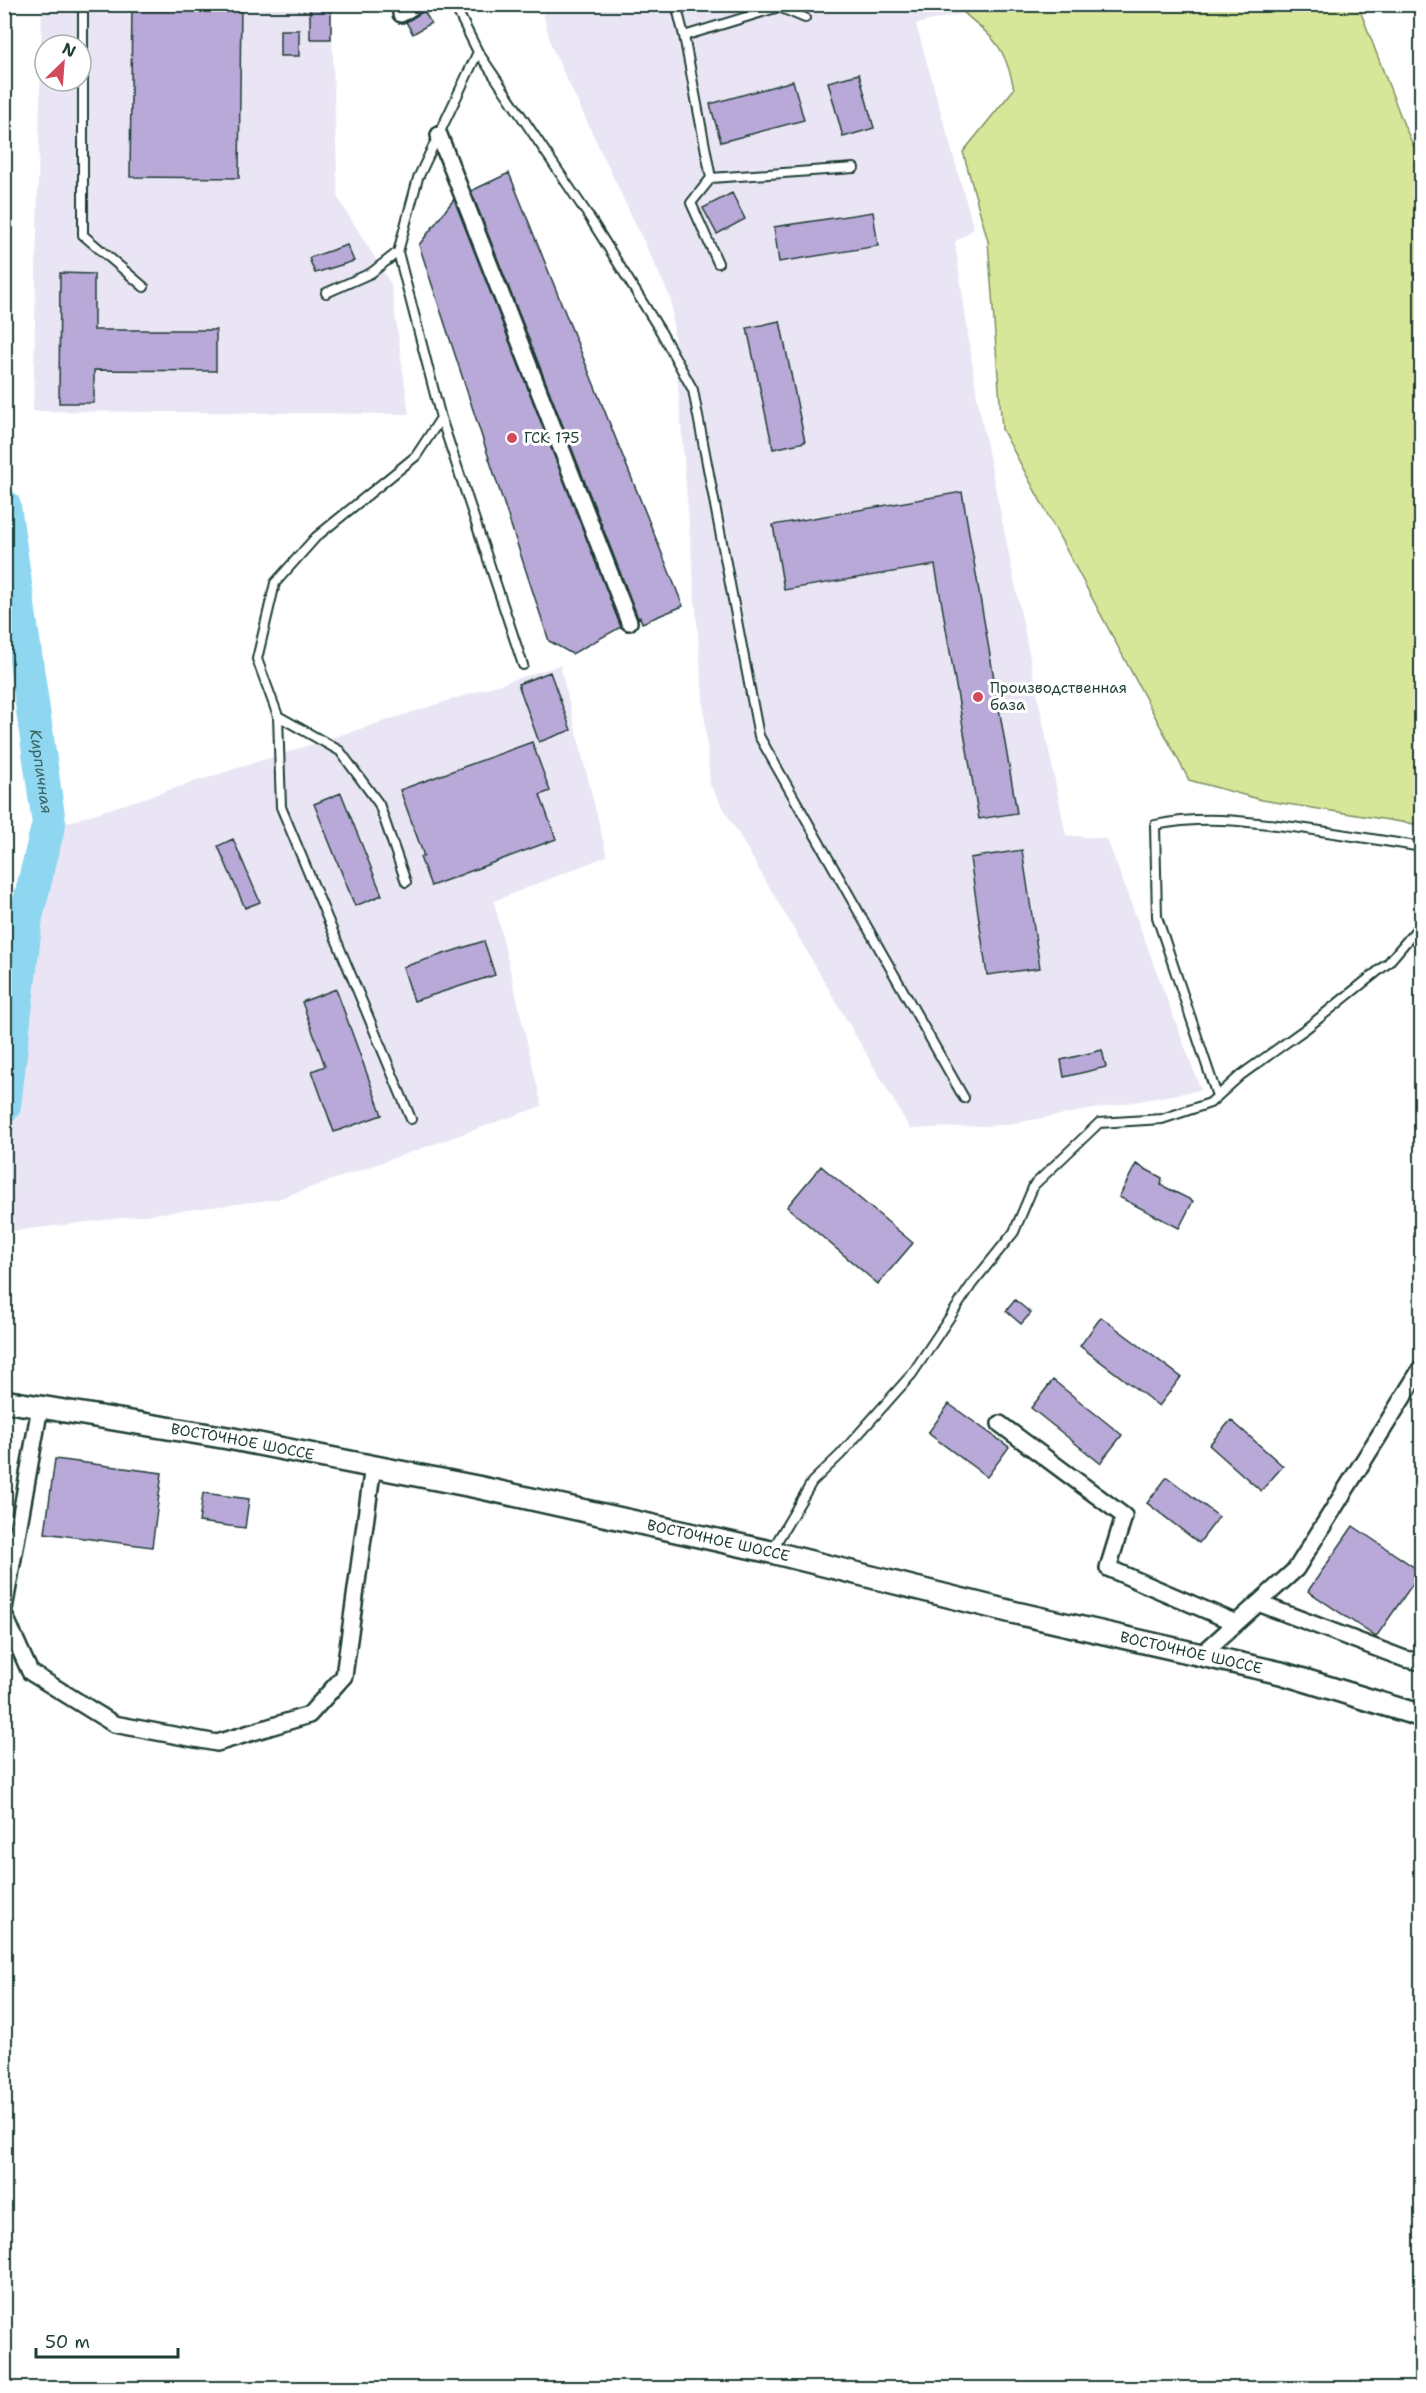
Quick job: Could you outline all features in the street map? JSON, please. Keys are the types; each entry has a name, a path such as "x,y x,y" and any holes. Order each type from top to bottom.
{"street":[{"path":"401,15 417,4"},
{"path":"439,135 629,622"},
{"path":"1201,1655 1296,1569 1422,1367"},
{"name":"ВОСТОЧНОЕ ШОССЕ","path":"6,1401 228,1438 477,1486 771,1552 1012,1612 1281,1673 1422,1716"},
{"path":"4,1609 40,1407"},
{"path":"1000,1424 1124,1516 1108,1568 1236,1623"},
{"path":"4,1614 30,1672 114,1724 217,1743 309,1715 344,1676 373,1466"},
{"path":"1258,1604 1405,1659 1422,1662"}],"lane":[{"path":"82,4 83,235 144,287"},
{"path":"454,4 478,52 588,215 661,332 693,390 759,736 964,1098"},
{"path":"676,4 711,178"},
{"path":"684,36 779,6 805,18"},
{"path":"478,52 418,178 398,252 441,418 523,665"},
{"path":"718,263 691,203 711,178 854,168"},
{"path":"326,293 371,273 398,252"},
{"path":"411,1119 281,807 278,716 257,659 275,583 316,537 416,456 441,418"},
{"path":"278,716 340,751 379,804 406,882"},
{"path":"1217,1096 1157,917 1155,825 1227,818 1355,835 1422,847"},
{"path":"771,1552 812,1482 840,1455 912,1374 972,1284 1014,1232 1034,1185 1099,1123 1162,1119 1210,1103 1241,1075 1308,1027 1388,963 1422,923"}],"shaded area":[{"path":"42,5 331,5 338,198 391,284 409,414 33,411 40,93 93,93 93,33 41,33"},
{"path":"541,5 999,5 916,24 974,229 955,242 977,397 1066,835 1107,839 1201,1090 1003,1125 910,1129 710,785 671,299 552,48"},
{"path":"560,665 607,856 494,901 542,1106 278,1199 5,1232 4,996 28,835"}],"green space":[{"path":"999,4 1358,5 1404,125 1421,162 1421,825 1262,800 1189,780 1002,429 988,241 963,152 1014,89 1007,63 998,45 964,13"}],"building":[{"path":"132,4 241,4 239,178 130,177"},
{"path":"310,6 331,6 331,39 310,39"},
{"path":"424,11 431,23 413,34 406,22"},
{"path":"280,30 299,30 299,56 280,56"},
{"path":"859,74 874,128 843,137 828,82"},
{"path":"793,81 804,120 721,142 710,104"},
{"name":"ГСК 175","path":"509,173 683,606 642,623 640,617 638,618 471,191"},
{"path":"732,193 745,219 717,234 703,208"},
{"name":"ГСК 175","path":"454,199 621,627 572,654 549,641 419,245"},
{"path":"873,212 878,246 779,262 774,227"},
{"path":"347,245 354,261 315,273 309,258"},
{"path":"60,273 94,274 94,330 216,330 216,371 94,370 94,403 59,403"},
{"path":"780,321 805,442 773,449 747,328"},
{"name":"Производственная база","path":"962,492 1017,813 979,819 935,565 784,590 773,525"},
{"path":"550,672 571,730 539,742 518,684"},
{"path":"532,742 550,791 540,795 556,839 431,886 420,857 424,856 400,790"},
{"path":"341,793 382,895 355,906 314,804"},
{"path":"233,839 260,902 245,908 218,846"},
{"path":"1022,850 1040,968 987,975 970,858"},
{"path":"484,941 495,975 414,1001 403,967"},
{"path":"336,989 382,1115 334,1132 312,1071 325,1066 302,1002"},
{"path":"1102,1050 1106,1067 1064,1077 1061,1060"},
{"path":"1136,1164 1162,1178 1161,1185 1193,1201 1179,1228 1119,1197"},
{"path":"821,1166 913,1243 878,1284 787,1207"},
{"path":"1015,1300 1031,1313 1021,1324 1006,1311"},
{"path":"1101,1317 1181,1377 1159,1406 1080,1346"},
{"path":"1053,1380 1122,1435 1100,1463 1031,1408"},
{"path":"949,1404 1009,1447 987,1477 928,1433"},
{"path":"1231,1420 1283,1466 1261,1491 1209,1445"},
{"path":"55,1459 162,1473 152,1547 45,1533"},
{"path":"1167,1477 1219,1517 1199,1543 1147,1503"},
{"path":"203,1493 249,1499 245,1528 199,1522"},
{"path":"1353,1526 1421,1572 1376,1637 1308,1591"}],"waterway":[{"name":"Кирпичная","path":"4,506 49,823 26,917 4,1106"}],"place":[{"name":"ГСК 175","path":"512,438"},
{"name":"Производственная база","path":"978,697"}]}
